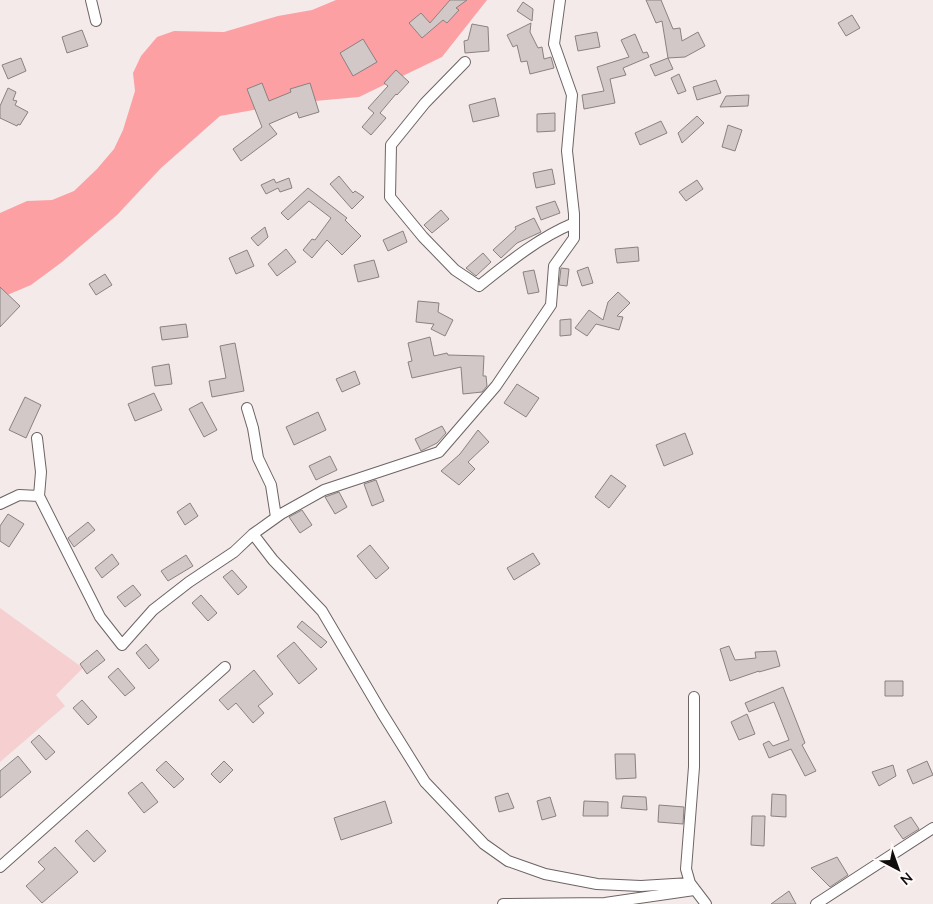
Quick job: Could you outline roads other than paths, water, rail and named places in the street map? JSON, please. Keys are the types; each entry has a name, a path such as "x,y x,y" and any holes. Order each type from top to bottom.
{"street":[{"path":"90,0 96,21"},
{"path":"37,438 42,472 39,496 100,617 122,645 153,610 189,582 234,552 253,534 276,517 324,490 439,452 496,386 551,304 554,266 574,238 566,151 572,95 554,44 560,0"},
{"path":"465,62 425,103 391,145 390,197 423,237 456,270 479,286 536,242 574,223"},
{"path":"247,408 253,428 258,458 271,485 276,517"},
{"path":"0,504 18,495 39,496"},
{"path":"253,534 273,560 322,611 424,782 484,844 508,861 545,874 597,884 693,886"},
{"path":"0,867 225,667"},
{"path":"694,697 694,767 686,869 693,886 706,904"},
{"path":"816,904 933,828"},
{"path":"503,904 605,902 693,886"}]}
